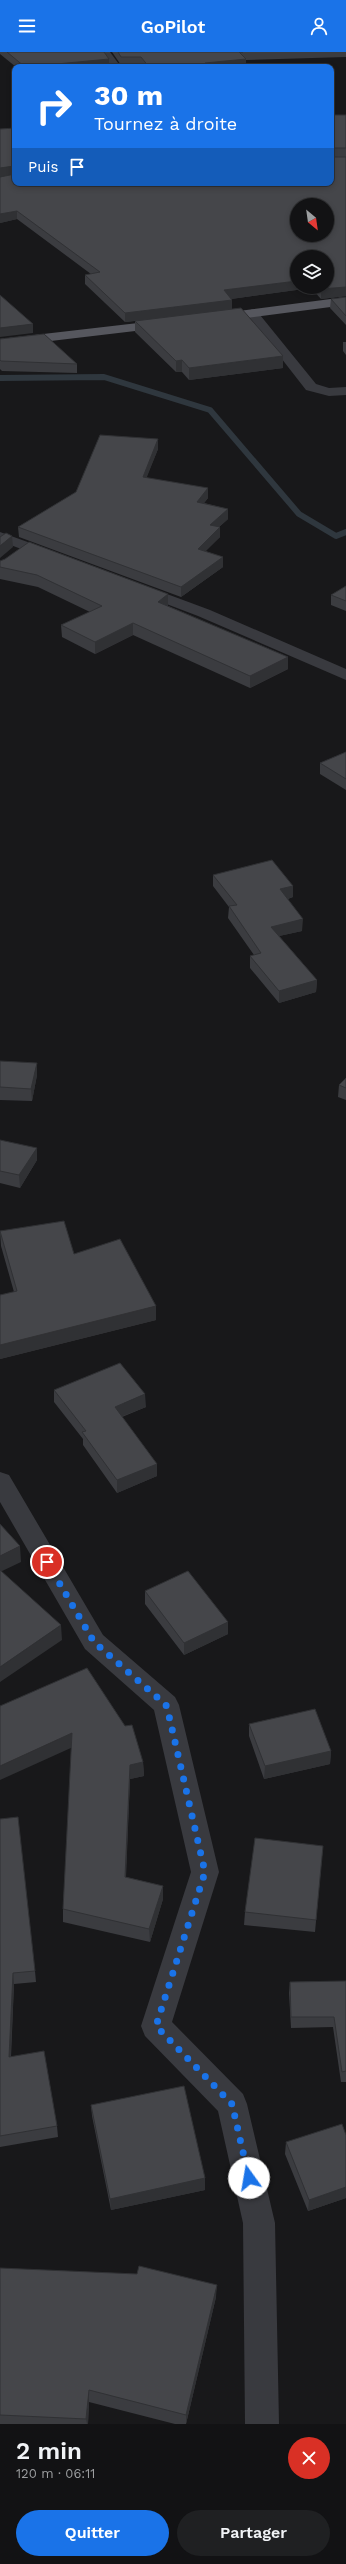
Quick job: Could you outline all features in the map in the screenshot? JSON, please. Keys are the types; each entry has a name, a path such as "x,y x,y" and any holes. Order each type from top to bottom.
{"main road":[{"path":"206,319 346,301"},
{"path":"0,343 176,323"}],"street":[{"path":"105,52 114,64"},
{"path":"252,313 311,387 329,392 346,391"},
{"path":"0,536 64,560"},
{"path":"11,558 27,546"},
{"path":"123,582 204,613 346,675"},
{"path":"0,1481 94,1642 166,1705 205,1872 156,2026 232,2104 259,2223 262,2424"}],"building":[{"path":"7,52 104,52 109,59 56,64 21,64"},
{"path":"118,52 239,52 246,59 205,63 206,64 147,64 141,57 121,57"},
{"path":"334,115 346,115 346,148 334,148"},
{"path":"12,128 12,166 0,168 0,129"},
{"path":"334,157 346,157 346,287 334,288 334,250 290,250 290,282 224,290 232,300 125,313 85,275 100,272 17,211 0,214 0,177 12,175 12,186 334,186"},
{"path":"0,295 33,324 0,328"},
{"path":"346,297 346,316 331,299"},
{"path":"241,308 283,356 189,368 182,360 176,361 135,321"},
{"path":"44,334 77,364 0,360 0,339"},
{"path":"100,435 158,439 143,477 208,488 197,502 228,509 210,525 220,527 198,549 223,557 181,587 18,527 76,492"},
{"path":"6,533 12,536 0,546 0,537"},
{"path":"29,542 168,594 158,602 288,657 250,676 133,623 95,642 61,625 102,606 37,575 0,567 0,561"},
{"path":"346,586 346,601 331,595"},
{"path":"346,752 346,779 320,763"},
{"path":"272,860 293,886 280,889 303,919 271,927 317,980 279,991 250,956 261,953 229,906 237,905 213,875"},
{"path":"0,1061 37,1063 31,1089 0,1087"},
{"path":"346,1078 346,1088 339,1085"},
{"path":"0,1140 37,1148 19,1175 0,1171"},
{"path":"64,1221 74,1254 120,1239 156,1306 0,1345 0,1295 17,1291 0,1231"},
{"path":"120,1363 145,1394 115,1407 157,1464 117,1480 82,1432 86,1431 54,1390"},
{"path":"0,1524 20,1546 0,1556"},
{"path":"0,1570 61,1625 0,1667"},
{"path":"188,1571 228,1622 184,1643 145,1591"},
{"path":"87,1668 125,1726 132,1725 143,1762 130,1765 125,1877 163,1886 149,1929 63,1909 72,1733 0,1766 0,1706"},
{"path":"315,1709 331,1751 265,1766 249,1724"},
{"path":"18,1817 35,1971 13,1973 9,2057 44,2051 57,2126 0,2136 0,1819"},
{"path":"255,1838 323,1846 316,1920 245,1912"},
{"path":"346,1981 346,2071 342,2072 334,2017 291,2017 290,1982"},
{"path":"184,2086 205,2178 110,2199 91,2105"},
{"path":"342,2124 346,2135 346,2187 309,2200 286,2142"},
{"path":"139,2266 217,2285 186,2415 89,2390 86,2419 0,2415 0,2268 137,2274"}],"waterway":[{"path":"0,378 104,377 210,410 299,514 336,536 346,532"}],"route":[{"path":"47,1562 94,1642 166,1705 205,1872 156,2026 232,2104 249,2178"}]}
